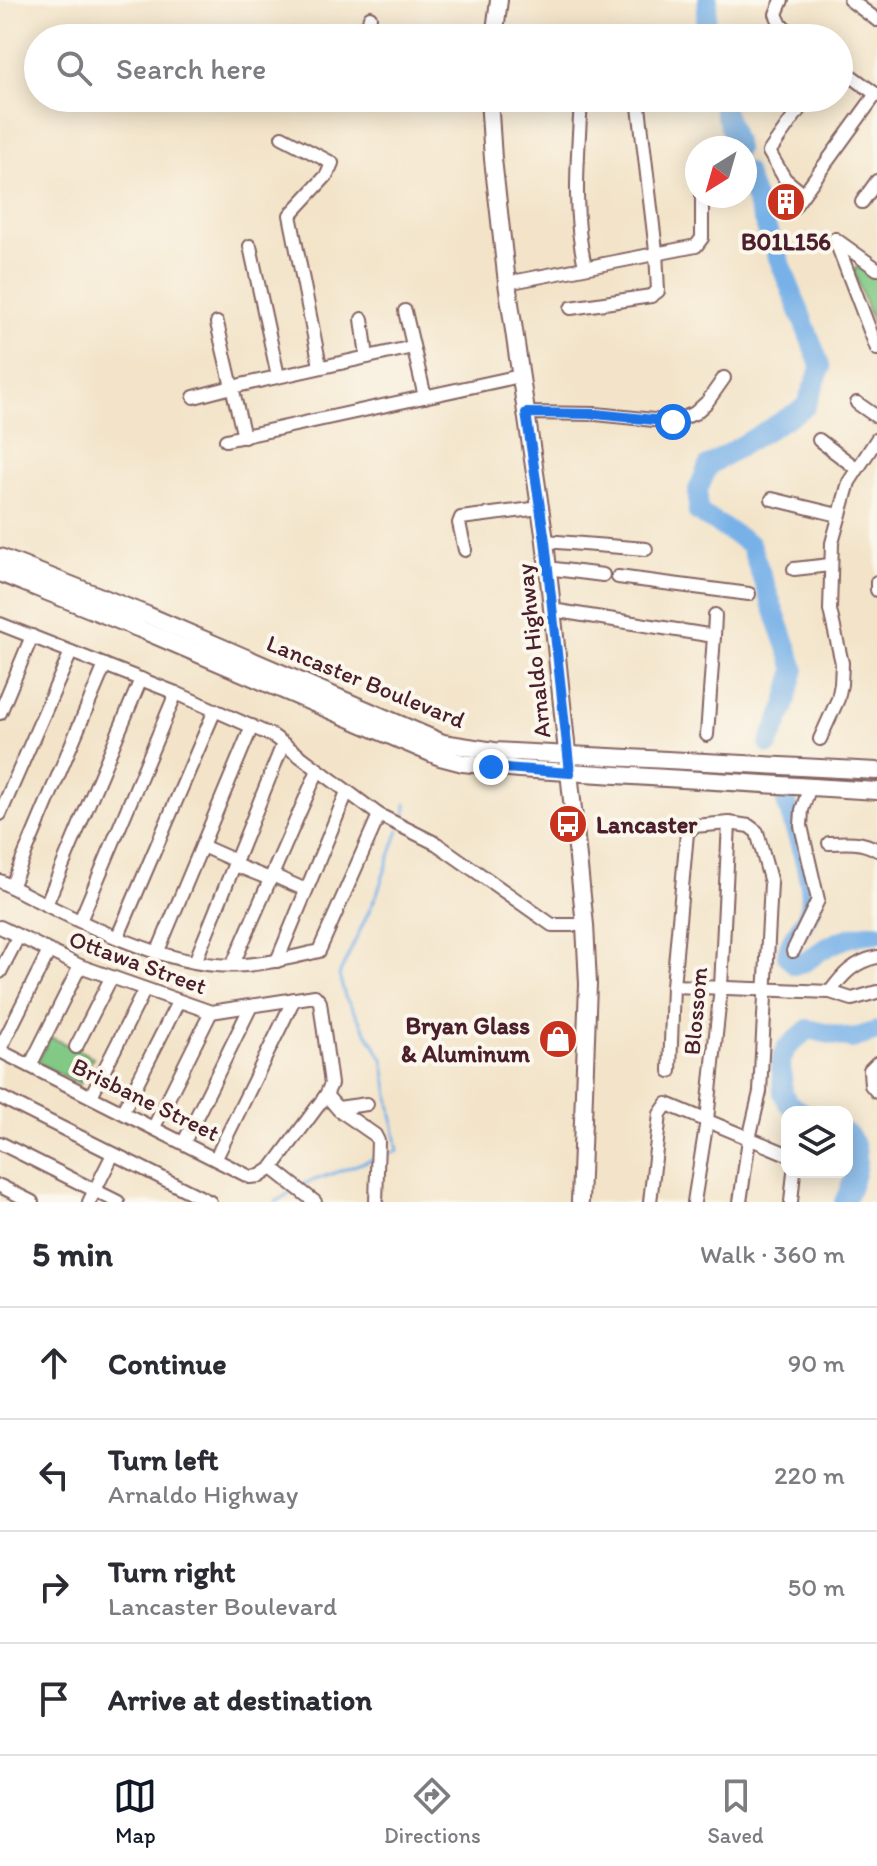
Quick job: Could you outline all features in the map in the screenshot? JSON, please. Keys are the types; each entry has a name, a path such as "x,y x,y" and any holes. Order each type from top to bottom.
{"main road":[{"path":"496,24 499,0"},
{"name":"Arnaldo Highway","path":"490,112 507,283 545,541 585,925 588,984 580,1202"},
{"name":"Lancaster Boulevard","path":"0,557 147,615 443,743 494,751 877,771"},
{"name":"Lancaster Boulevard","path":"0,573 440,757 491,767 877,791"}],"street":[{"path":"781,24 776,14 782,0"},
{"path":"850,0 877,20"},
{"path":"368,24 370,17"},
{"path":"794,207 876,95 853,78"},
{"path":"580,112 576,196 578,237 585,266"},
{"path":"571,308 651,296 658,291 640,112"},
{"path":"797,112 769,152 785,179 803,194"},
{"path":"282,137 332,163 327,175 290,215 320,366"},
{"path":"869,199 877,181"},
{"path":"507,283 656,251 696,246 700,243 701,208"},
{"path":"877,269 835,239 877,348"},
{"path":"250,246 278,376"},
{"path":"405,311 425,397"},
{"path":"362,319 367,357"},
{"path":"217,323 244,437"},
{"path":"194,397 413,347"},
{"path":"226,440 520,376"},
{"path":"526,413 596,414 673,422 695,413 724,378"},
{"path":"857,403 877,417"},
{"path":"820,739 838,699 841,684 842,663 830,610 830,565 838,515 856,468 877,439"},
{"path":"819,440 856,468"},
{"path":"772,499 838,515"},
{"path":"465,550 459,523 461,518 540,508"},
{"path":"545,541 646,549"},
{"path":"794,569 830,565"},
{"path":"547,568 603,575"},
{"path":"618,577 749,594"},
{"path":"877,582 877,590"},
{"path":"552,610 714,636"},
{"path":"707,735 715,615"},
{"path":"0,624 252,726 283,744 379,815 437,844 552,925 585,925"},
{"path":"0,713 32,636"},
{"path":"0,814 71,652"},
{"path":"105,665 6,884 80,921 195,962 233,964 277,961 319,951 379,815"},
{"path":"46,905 141,679"},
{"path":"80,921 176,693"},
{"path":"118,936 215,710"},
{"path":"158,951 252,726"},
{"path":"195,962 283,744"},
{"path":"233,964 318,770"},
{"path":"793,951 818,900 801,826 802,810 810,786"},
{"path":"277,961 347,792"},
{"path":"670,1071 673,986 687,833 694,826 729,823 749,826 757,832 771,883 760,1092 749,1139 740,1202"},
{"name":"Blossom","path":"694,1202 707,1120 721,987 729,823"},
{"path":"829,843 850,841 877,850"},
{"path":"202,846 235,863 306,890"},
{"name":"Ottawa Street","path":"0,927 80,966 211,1012 315,996 320,1002 331,1077 326,1095"},
{"path":"0,972 18,937"},
{"path":"0,1050 48,953"},
{"path":"830,992 845,972 862,960 877,957"},
{"path":"30,1066 80,966"},
{"path":"76,1047 111,978"},
{"path":"673,986 830,992 852,999 877,992"},
{"path":"91,1096 144,991"},
{"path":"216,1158 294,999"},
{"path":"123,1111 178,1002"},
{"path":"184,1142 251,1006"},
{"path":"154,1127 211,1012"},
{"name":"Brisbane Street","path":"0,1050 250,1177 260,1176 272,1168"},
{"path":"877,1063 870,1070 871,1085 877,1092"},
{"path":"315,1202 272,1168 326,1095 338,1108 375,1135 378,1141 376,1202"},
{"path":"0,1097 210,1202"},
{"path":"338,1108 367,1104"},
{"path":"650,1202 660,1114 667,1104 781,1152"},
{"path":"0,1143 92,1196 118,1202"},
{"path":"92,1196 113,1154"},
{"path":"791,1202 793,1178"},
{"path":"0,1186 17,1199 32,1202"}],"green space":[{"path":"863,265 877,274 877,328 854,272"},
{"path":"50,1037 93,1057 80,1084 37,1063"}],"waterway":[{"path":"707,24 708,0"},
{"path":"725,112 733,136"},
{"path":"757,203 821,368 805,407 708,466 698,490 698,512 750,544 795,669 784,710 769,744"},
{"path":"786,790 785,798 811,895 808,913 787,956 795,965 799,964 842,940 877,933"},
{"path":"402,823 406,804"},
{"path":"380,1157 398,1151 383,1059 345,997 339,975 377,894 399,830"},
{"path":"793,1106 783,1093 781,1062 786,1048 808,1029 852,1039 877,1031"},
{"path":"844,1202 856,1167 853,1141"},
{"path":"301,1185 373,1159"},
{"path":"276,1202 295,1189"}],"place":[{"name":"B01L156","path":"786,202"},
{"name":"Lancaster","path":"568,824"},
{"name":"Bryan Glass & Aluminum","path":"558,1039"}],"route":[{"path":"491,767 570,773 545,541 526,413 596,414 673,422"}]}
